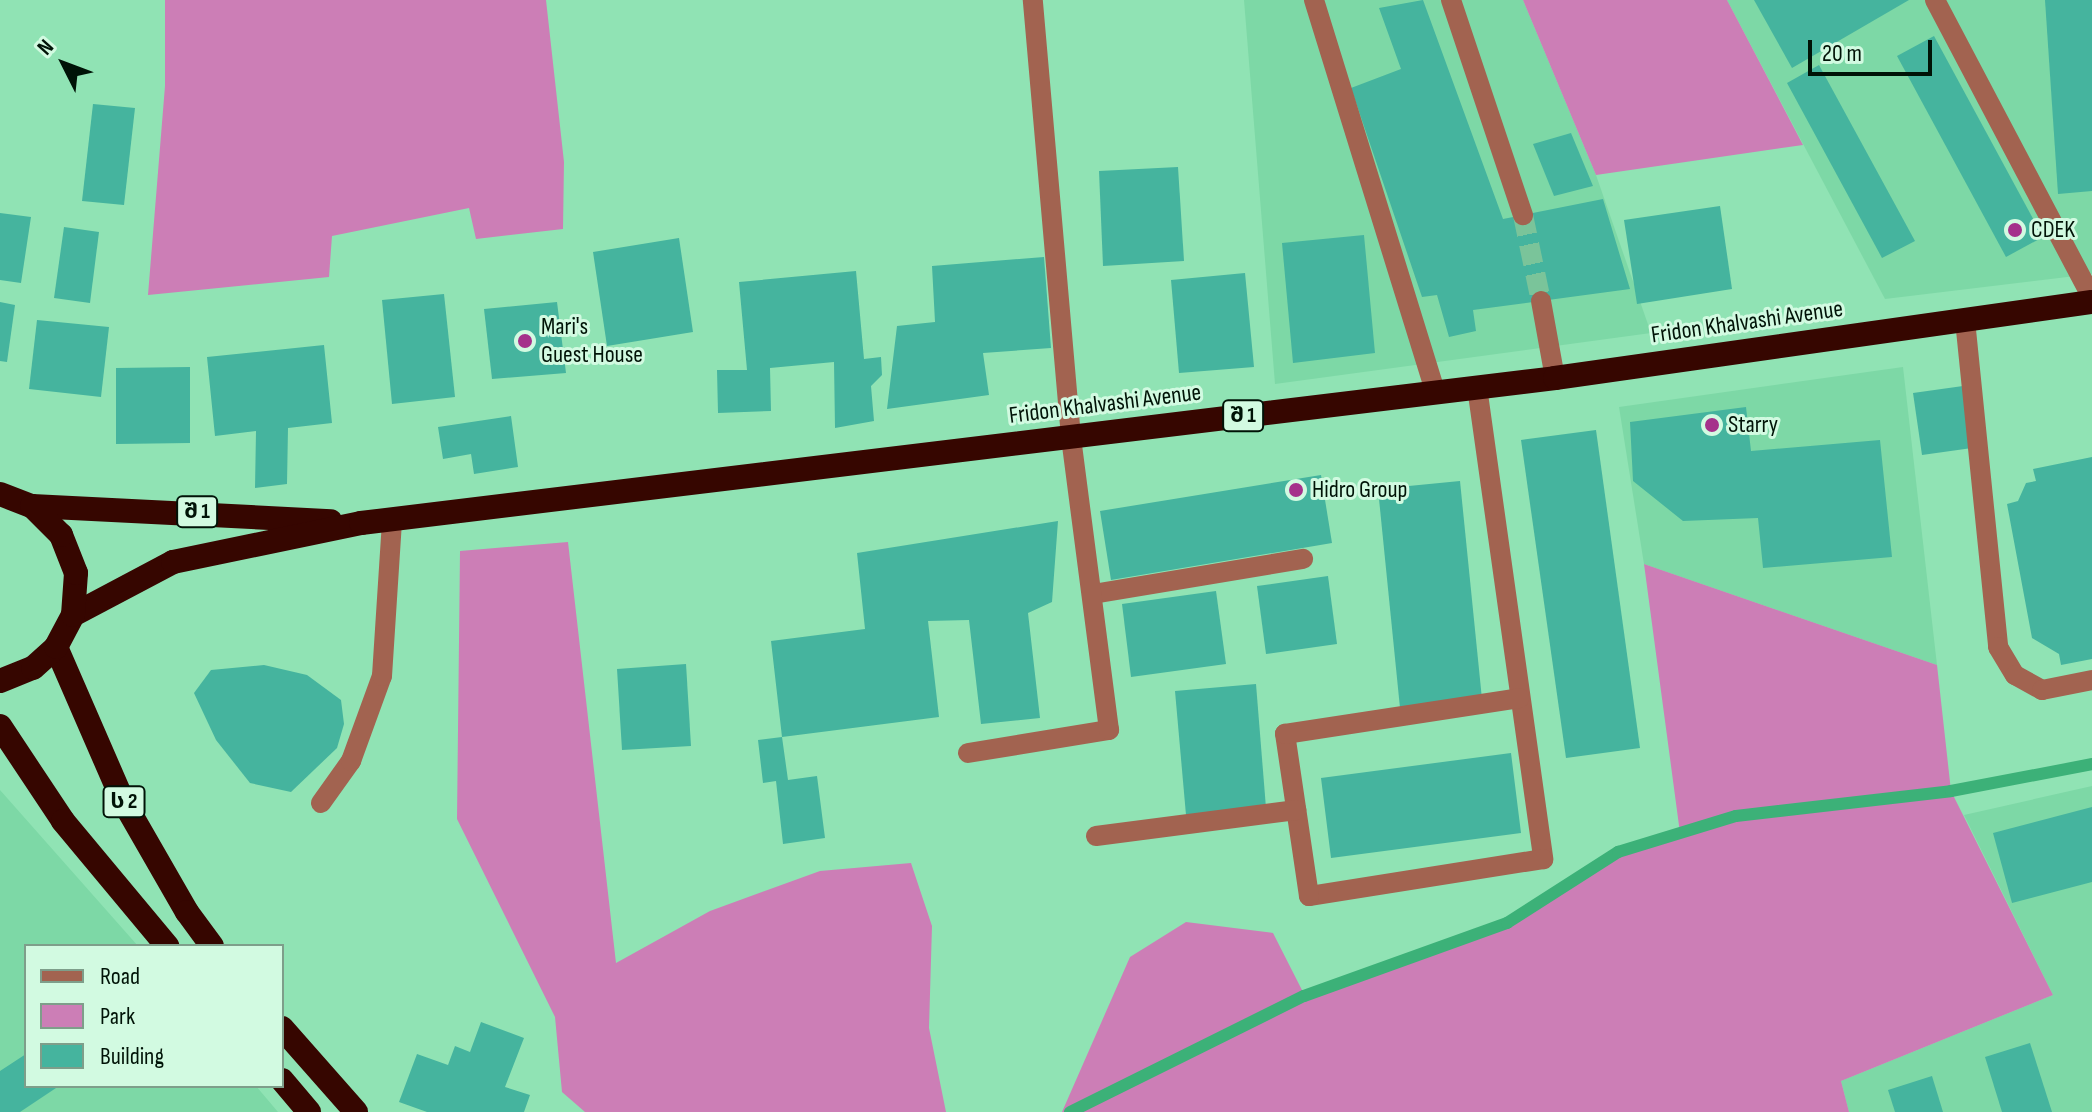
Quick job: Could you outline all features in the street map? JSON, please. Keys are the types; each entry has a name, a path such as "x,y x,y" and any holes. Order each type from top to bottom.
{"highway":[{"name":"Fridon Khalvashi Avenue","path":"361,523 1555,378 2092,300"},
{"path":"0,494 32,506 61,535 76,573 73,615 56,647 33,668 0,681"},
{"name":"შ 1","path":"32,506 135,507 361,523"},
{"name":"შ 1","path":"73,615 173,562 361,523"},
{"name":"ს 2","path":"56,647 122,799 187,912 211,944"},
{"name":"ს 2","path":"0,726 63,821 165,944"},
{"path":"284,1030 356,1112"},
{"path":"284,1082 309,1112"}],"street":[{"path":"968,753 1109,730 1071,437 1033,0"},
{"path":"1314,0 1435,392"},
{"path":"1451,0 1523,215"},
{"path":"1935,0 2092,300"},
{"path":"1541,301 1555,378"},
{"path":"1965,320 1998,647 2015,675 2042,690 2092,680"},
{"path":"1477,387 1543,859 1309,896 1285,734 1519,698"},
{"path":"321,803 351,761 382,676 392,520"},
{"path":"1093,594 1303,559"},
{"path":"1096,836 1296,810"}],"shaded area":[{"path":"1244,0 1523,0 1596,175 1651,333 1275,384"},
{"path":"1727,0 2092,0 2092,274 1885,299"},
{"path":"1903,367 1937,665 1644,564 1619,407"},
{"path":"2092,786 2092,1112 1849,1112 1841,1081 2053,995 1964,815"},
{"path":"0,790 136,944 24,944 24,1088 258,1088 278,1112 0,1112"}],"green space":[{"path":"165,0 546,0 564,162 563,229 476,239 469,208 332,236 329,277 148,295 165,86"},
{"path":"1523,0 1727,0 1803,145 1596,175"},
{"path":"568,542 616,963 710,911 820,871 911,863 932,926 929,1028 946,1112 585,1112 562,1092 555,1017 457,819 460,551"},
{"path":"1644,564 1937,665 1951,791 2053,995 1841,1081 1849,1112 1062,1112 1130,957 1186,922 1273,933 1305,996 1507,923 1618,852 1680,833"}],"building":[{"path":"1423,0 1503,219 1603,199 1630,289 1473,310 1476,331 1449,337 1437,295 1422,297 1351,88 1401,69 1379,8"},
{"path":"1754,0 1909,0 1792,68"},
{"path":"2045,0 2092,0 2092,191 2058,194"},
{"path":"1934,36 2043,237 2006,257 1897,56"},
{"path":"1819,65 1915,241 1882,258 1787,83"},
{"path":"93,104 135,108 124,205 82,201"},
{"path":"1571,133 1593,186 1554,196 1533,144"},
{"path":"1178,167 1184,261 1103,266 1099,171"},
{"path":"1720,206 1732,289 1637,304 1624,220"},
{"path":"0,213 31,217 21,283 0,280"},
{"path":"64,227 99,232 90,303 54,298"},
{"path":"1364,235 1375,353 1293,363 1282,243"},
{"path":"679,238 693,332 607,346 593,252"},
{"path":"1044,257 1051,348 983,353 989,395 887,409 897,326 935,322 932,266"},
{"path":"856,271 864,359 881,357 882,375 871,386 874,421 835,428 834,362 770,368 771,411 718,413 717,370 747,370 739,282"},
{"path":"1245,273 1254,367 1179,373 1171,280"},
{"path":"444,294 455,397 392,404 382,300"},
{"path":"0,302 15,305 7,362 0,361"},
{"name":"Mari's Guest House","path":"557,302 566,373 492,379 484,309"},
{"path":"37,320 109,327 101,397 29,389"},
{"path":"324,345 332,423 288,428 287,484 255,488 256,431 215,436 207,357"},
{"path":"190,367 190,443 116,444 116,368"},
{"path":"1963,386 1972,448 1922,455 1913,393"},
{"path":"1746,407 1751,451 1880,440 1892,557 1763,568 1758,518 1683,521 1633,481 1630,422"},
{"path":"511,416 518,467 474,474 471,454 443,459 438,427"},
{"path":"1596,430 1640,748 1566,758 1521,440"},
{"path":"2092,457 2092,659 2061,665 2059,654 2032,638 2007,504 2018,501 2026,483 2036,481 2033,469"},
{"path":"1321,475 1332,543 1111,580 1100,511"},
{"path":"1460,481 1482,699 1400,708 1378,489"},
{"path":"1058,521 1052,602 1028,613 1040,718 981,724 969,620 928,621 939,717 782,737 771,641 865,629 857,553"},
{"path":"1328,576 1337,644 1266,654 1257,586"},
{"path":"1216,591 1226,664 1131,677 1122,604"},
{"path":"686,664 691,746 622,750 617,669"},
{"path":"264,665 307,675 341,700 344,724 337,748 291,792 250,783 216,740 194,693 211,670"},
{"path":"1256,684 1266,808 1186,815 1175,691"},
{"path":"782,737 788,780 817,776 825,838 783,844 776,781 763,783 758,740"},
{"path":"1511,753 1521,833 1331,858 1321,778"},
{"path":"2092,807 2092,882 2012,903 1993,833"},
{"path":"481,1022 524,1038 505,1087 530,1095 524,1112 427,1112 399,1102 417,1054 448,1065 455,1046 470,1052"},
{"path":"2030,1043 2052,1112 2002,1112 1985,1057"},
{"path":"24,1055 24,1088 56,1088 20,1112 0,1112 0,1071"},
{"path":"1932,1076 1943,1112 1895,1112 1888,1090"}],"waterway":[{"path":"1070,1112 1304,996 1507,923 1618,852 1736,816 1951,791 2092,764"}],"tunnel":[{"path":"1523,215 1541,301"}],"place":[{"name":"CDEK","path":"2015,230"},
{"name":"Mari's Guest House","path":"525,341"},
{"name":"Starry","path":"1712,425"},
{"name":"Hidro Group","path":"1296,490"}]}
